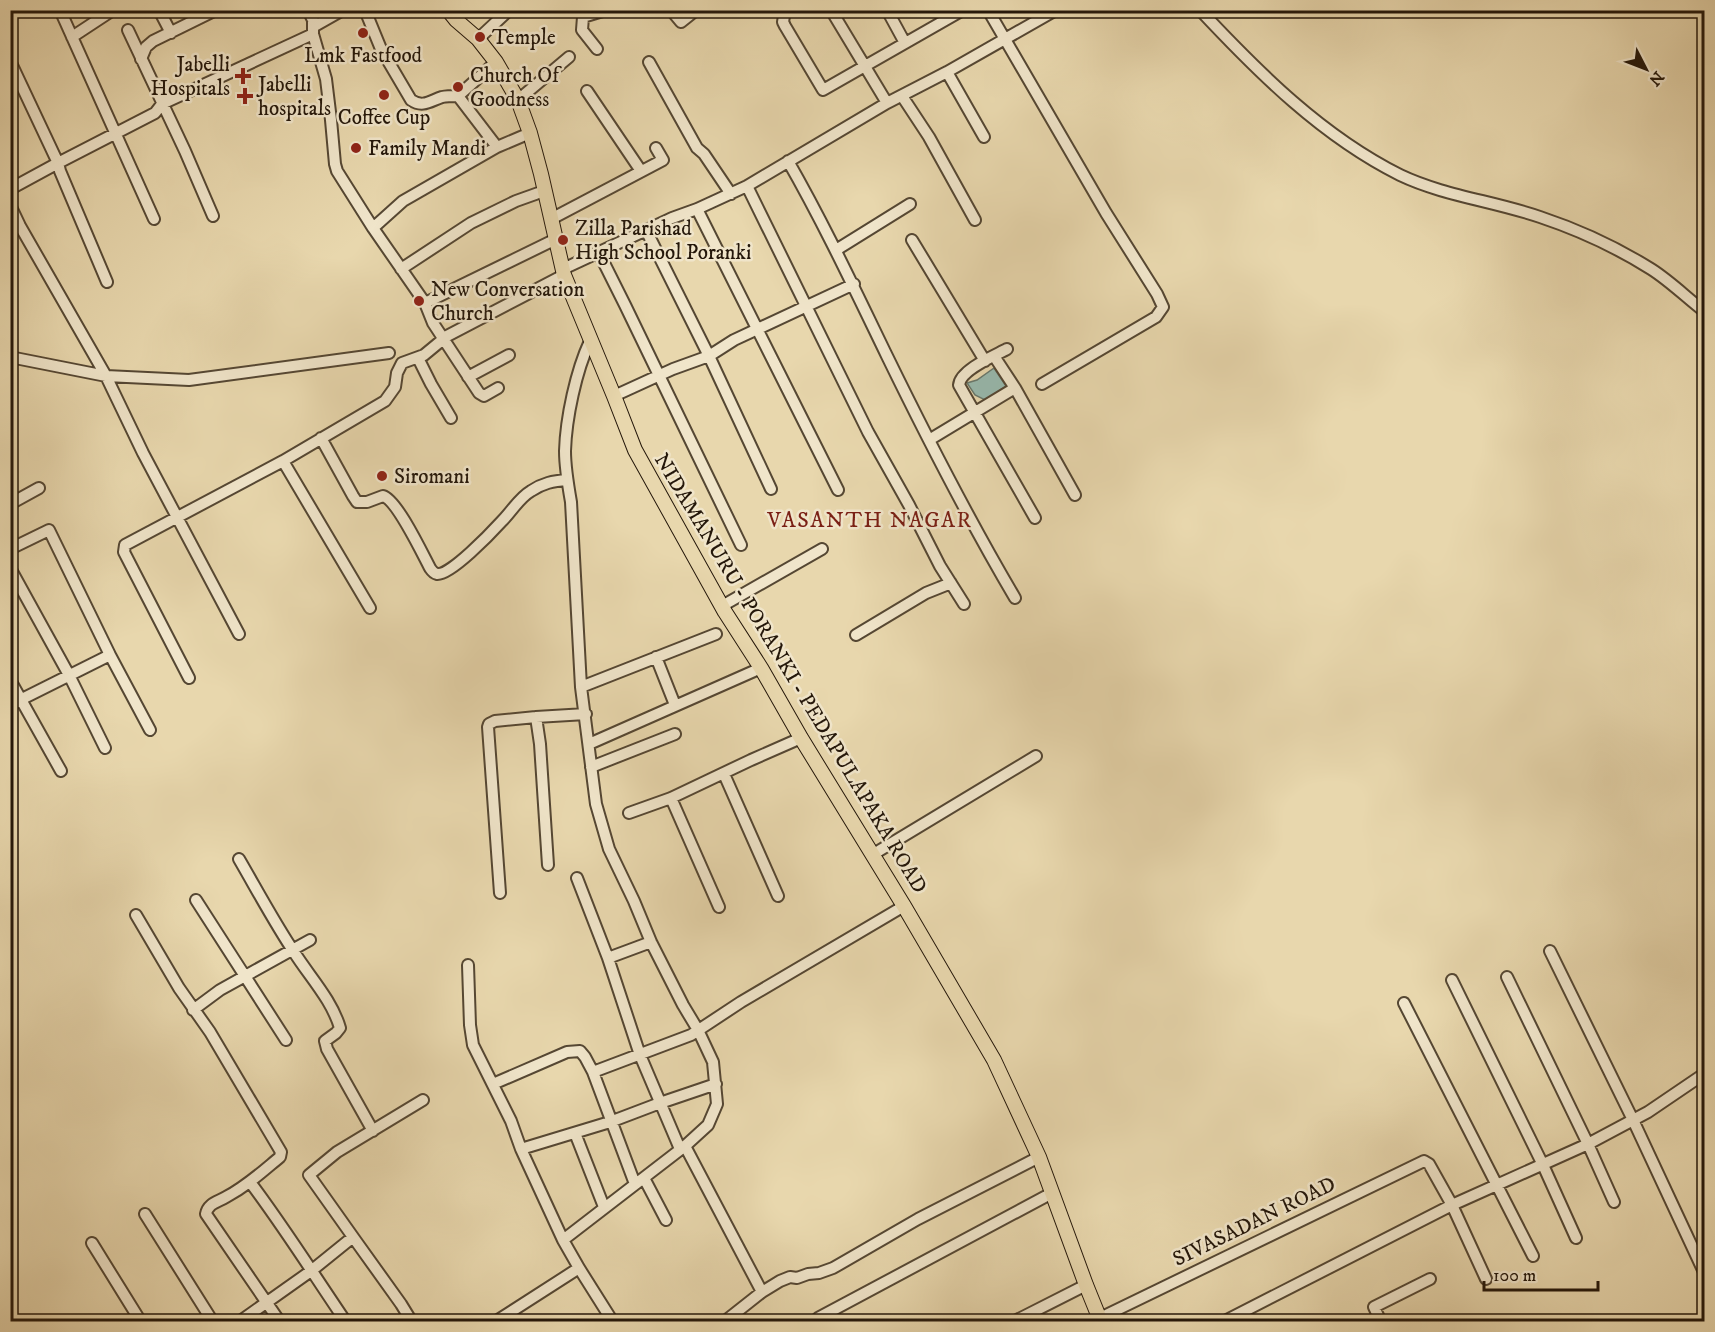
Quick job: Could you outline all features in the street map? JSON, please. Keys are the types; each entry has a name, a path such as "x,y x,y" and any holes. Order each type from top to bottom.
{"main road":[{"name":"NIDAMANURU - PORANKI - PEDAPULAPAKA ROAD","path":"448,10 478,39 496,62 518,100 530,133 563,272 635,450 722,606 904,906 994,1060 1039,1157 1100,1320"}],"street":[{"path":"60,10 154,219"},
{"path":"72,37 113,10"},
{"path":"159,10 171,33"},
{"path":"308,10 313,20 313,31 326,79 335,164 341,180 425,303 433,323 468,377 484,396 498,388"},
{"path":"10,192 12,188 155,113 162,104 313,31 343,10"},
{"path":"365,10 381,49 411,100 418,104 424,105 444,96 458,96 496,62"},
{"path":"478,39 509,10"},
{"path":"597,49 582,30 583,17 606,10"},
{"path":"671,10 681,22 696,10"},
{"path":"785,10 783,22 823,90 963,10"},
{"path":"831,10 887,103"},
{"path":"887,10 905,43"},
{"path":"988,10 1157,294 1163,308 1156,317 1042,384"},
{"path":"189,678 124,552 123,548 127,543 283,461 385,401 396,387 400,366 407,360 430,352 447,336 598,253 747,186 887,103 1056,10"},
{"path":"1200,10 1251,65 1331,132 1373,160 1402,176 1437,189 1537,216 1581,232 1653,270 1704,311"},
{"path":"141,59 146,47 153,41 209,12"},
{"path":"128,30 213,216"},
{"path":"518,100 569,57"},
{"path":"649,62 697,148 704,154 731,194"},
{"path":"12,69 58,164 107,282"},
{"path":"947,72 984,137"},
{"path":"587,92 641,171"},
{"path":"458,96 497,147"},
{"path":"902,96 975,220"},
{"path":"373,228 403,201 497,147 530,133"},
{"path":"551,219 663,160 656,148"},
{"path":"788,160 854,284 929,440 1015,598"},
{"path":"747,186 868,432 940,567 964,604"},
{"path":"401,269 471,223 544,190"},
{"path":"836,250 910,204"},
{"path":"10,206 106,376 143,453 239,634"},
{"path":"697,209 838,490"},
{"path":"646,230 709,356 771,489"},
{"path":"425,303 556,238"},
{"path":"912,240 989,359 1015,388 1076,495"},
{"path":"598,253 741,545"},
{"path":"614,396 709,356 734,340 854,284"},
{"path":"563,1240 682,1148 708,1125 717,1104 713,1062 651,942 609,849 596,804 581,687 571,502 565,450 578,375 590,341"},
{"path":"1007,349 967,371 959,380 959,385 1035,518"},
{"path":"10,357 106,376 189,380 388,353"},
{"path":"468,377 509,355"},
{"path":"418,358 451,418"},
{"path":"929,440 1015,388"},
{"path":"321,438 357,502 367,502 383,496 390,499 430,568 434,573 439,574 452,569 530,491 548,482 567,480"},
{"path":"283,461 370,608"},
{"path":"10,504 39,488"},
{"path":"10,549 49,530 110,655 150,730"},
{"path":"722,606 822,549"},
{"path":"10,568 69,675 105,747"},
{"path":"856,634 926,593 951,583"},
{"path":"581,687 716,634"},
{"path":"16,702 110,655"},
{"path":"656,657 675,705"},
{"path":"589,744 761,668"},
{"path":"10,680 16,702 61,771"},
{"path":"500,893 489,724 495,721 586,714"},
{"path":"536,717 540,744 548,865"},
{"path":"591,767 675,734"},
{"path":"630,813 671,798 801,738"},
{"path":"872,855 1036,756"},
{"path":"724,774 778,896"},
{"path":"671,798 718,907"},
{"path":"239,859 292,950 328,1002 340,1028 325,1041 327,1049 373,1131"},
{"path":"578,878 608,958 640,1055 660,1102 682,1148 762,1292"},
{"path":"196,900 286,1040"},
{"path":"593,1072 698,1030 904,906"},
{"path":"136,915 193,1010 210,1032 281,1152 280,1157 250,1182 211,1204 206,1214 280,1322"},
{"path":"193,1010 220,990 310,940"},
{"path":"608,958 651,942"},
{"path":"1550,951 1704,1272"},
{"path":"468,965 473,1045 511,1121 521,1149 563,1240 613,1322"},
{"path":"1508,977 1614,1202"},
{"path":"1452,980 1543,1165 1576,1238"},
{"path":"1404,1003 1533,1256"},
{"path":"493,1084 567,1052 580,1052 593,1072 610,1122 639,1181 666,1220"},
{"path":"1223,1322 1452,1205 1588,1144 1648,1112 1704,1074"},
{"path":"521,1149 610,1122 660,1102 716,1084"},
{"path":"412,1322 309,1175 337,1152 423,1100"},
{"path":"575,1133 604,1208"},
{"path":"724,1322 780,1281 833,1268 918,1219 1039,1157"},
{"name":"SIVASADAN ROAD","path":"1100,1320 1422,1161 1430,1164 1452,1205"},
{"path":"250,1182 276,1216 346,1322"},
{"path":"818,1318 1052,1193"},
{"path":"1452,1205 1486,1279"},
{"path":"145,1214 213,1322"},
{"path":"239,1322 354,1237"},
{"path":"92,1243 141,1322"},
{"path":"495,1322 579,1268"},
{"path":"1381,1322 1374,1307 1430,1279"},
{"path":"1013,1322 1086,1285"}],"water":[{"path":"994,368 1006,386 985,400 975,395 967,383 977,380"}],"place":[{"name":"Lmk Fastfood","path":"363,33"},
{"name":"Temple","path":"480,37"},
{"name":"Jabelli Hospitals","path":"243,76"},
{"name":"Church Of Goodness","path":"458,87"},
{"name":"Coffee Cup","path":"384,95"},
{"name":"Jabelli hospitals","path":"245,96"},
{"name":"Family Mandi","path":"356,148"},
{"name":"Zilla Parishad High School Poranki","path":"563,240"},
{"name":"New Conversation Church","path":"419,301"},
{"name":"Siromani","path":"382,476"}],"district":[{"name":"VASANTH NAGAR","path":"870,519"}]}
